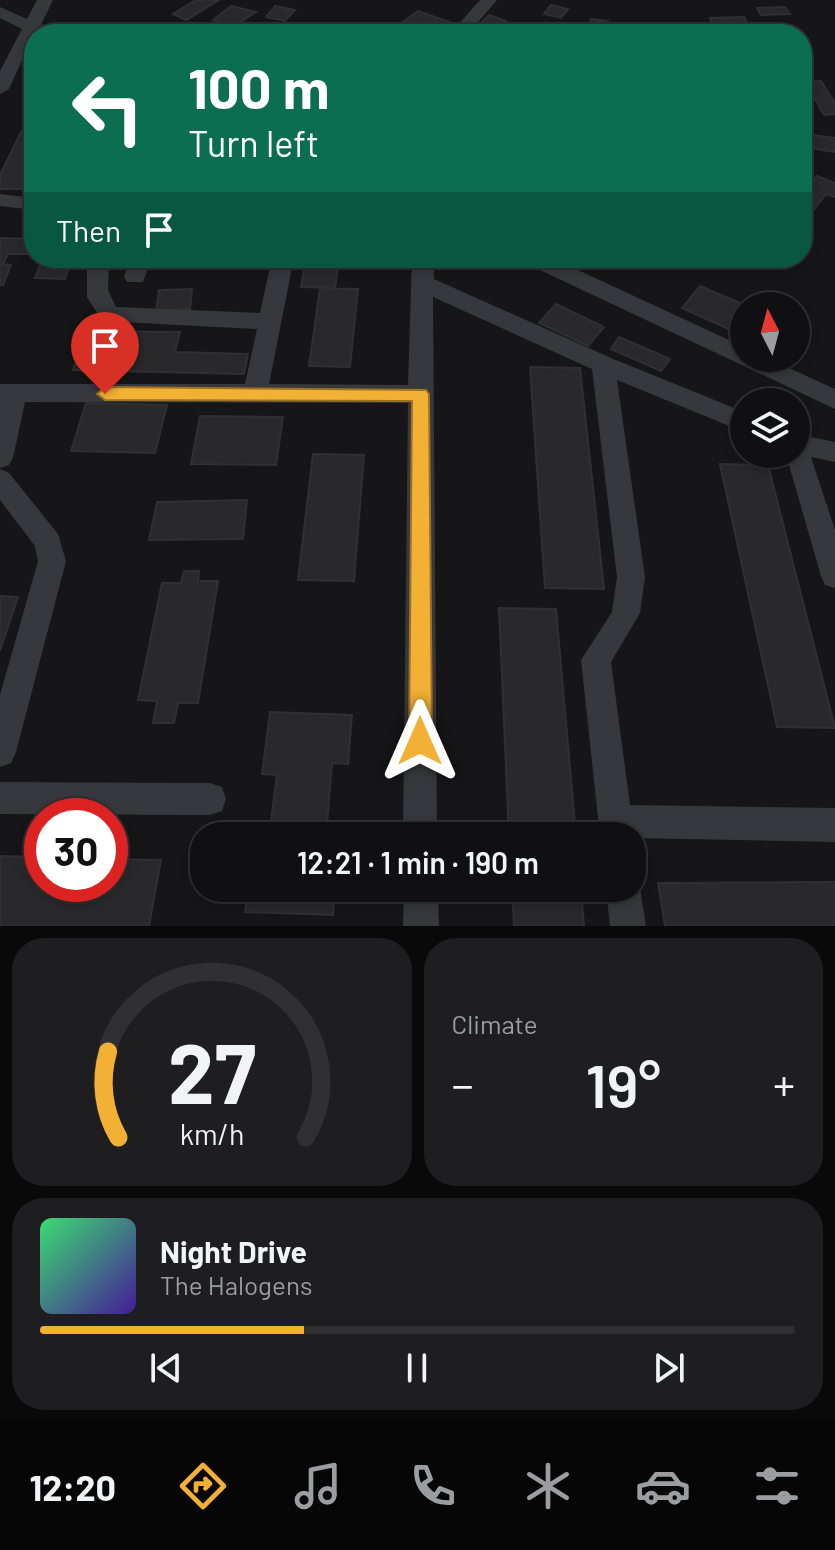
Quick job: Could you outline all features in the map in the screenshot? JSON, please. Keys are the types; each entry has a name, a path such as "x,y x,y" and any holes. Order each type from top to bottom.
{"street":[{"path":"40,24 45,0"},
{"path":"468,24 489,0"},
{"path":"0,12 26,24"},
{"path":"0,89 24,53"},
{"path":"0,200 24,203"},
{"path":"98,268 97,300 110,315 270,322"},
{"path":"255,394 281,268"},
{"path":"554,268 730,351"},
{"path":"420,822 423,271 603,364 730,416"},
{"path":"603,364 632,590 632,602 624,622 596,660 615,822"},
{"path":"775,372 835,400"},
{"path":"0,458 8,393 420,394"},
{"path":"810,447 835,452"},
{"path":"803,468 835,576"},
{"path":"0,480 48,542 52,561 0,752"},
{"path":"0,798 210,799"},
{"path":"646,828 835,825"},
{"path":"421,902 421,926"},
{"path":"625,902 628,926"}],"building":[{"path":"196,0 219,0 186,20 173,14"},
{"path":"551,5 568,9 561,18 544,14"},
{"path":"231,6 256,12 237,24 213,20"},
{"path":"275,6 295,10 285,21 266,17"},
{"path":"785,7 790,14 761,15 757,8"},
{"path":"418,11 455,24 400,24"},
{"path":"489,15 506,21 502,24 480,24"},
{"path":"744,17 748,24 713,24 710,18"},
{"path":"591,19 608,21 607,24 590,24"},
{"path":"821,81 835,103 835,114 824,115 812,94 812,82"},
{"path":"21,132 24,132 24,189 0,189 0,175"},
{"path":"812,135 835,138 835,152 812,149"},
{"path":"817,176 835,183 835,197 826,194 812,212 812,182"},
{"path":"0,238 24,239 24,254 8,254 3,264 11,265 3,285 0,285"},
{"path":"39,268 69,268 65,279 35,278"},
{"path":"304,268 338,268 335,288 301,287"},
{"path":"700,286 730,299 730,330 682,308"},
{"path":"320,288 358,289 350,367 309,366"},
{"path":"192,289 190,309 156,311 159,290"},
{"path":"556,304 604,327 588,346 539,323"},
{"path":"86,331 180,332 175,352 248,354 244,374 73,370"},
{"path":"619,337 670,359 661,371 611,349"},
{"path":"530,367 580,368 604,589 545,588"},
{"path":"86,403 167,405 155,453 71,451"},
{"path":"200,416 283,417 276,465 191,464"},
{"path":"313,454 364,455 354,581 298,580"},
{"path":"720,464 730,464 730,468 769,468 835,728 777,727"},
{"path":"247,500 243,539 149,540 157,502"},
{"path":"184,571 199,571 198,581 218,581 198,703 178,703 174,723 153,723 157,701 138,700 162,583 181,583"},
{"path":"0,596 18,597 0,651"},
{"path":"499,608 556,609 575,822 508,822"},
{"path":"270,712 352,715 348,764 332,763 327,822 271,822 277,775 262,774"},
{"path":"0,856 24,857 24,902 128,902 128,859 161,860 149,926 0,926"},
{"path":"835,882 835,926 665,926 658,883"},
{"path":"246,902 334,902 333,915 245,912"},
{"path":"513,902 582,902 584,926 514,926"}],"route":[{"path":"105,394 420,394 420,741"}]}
